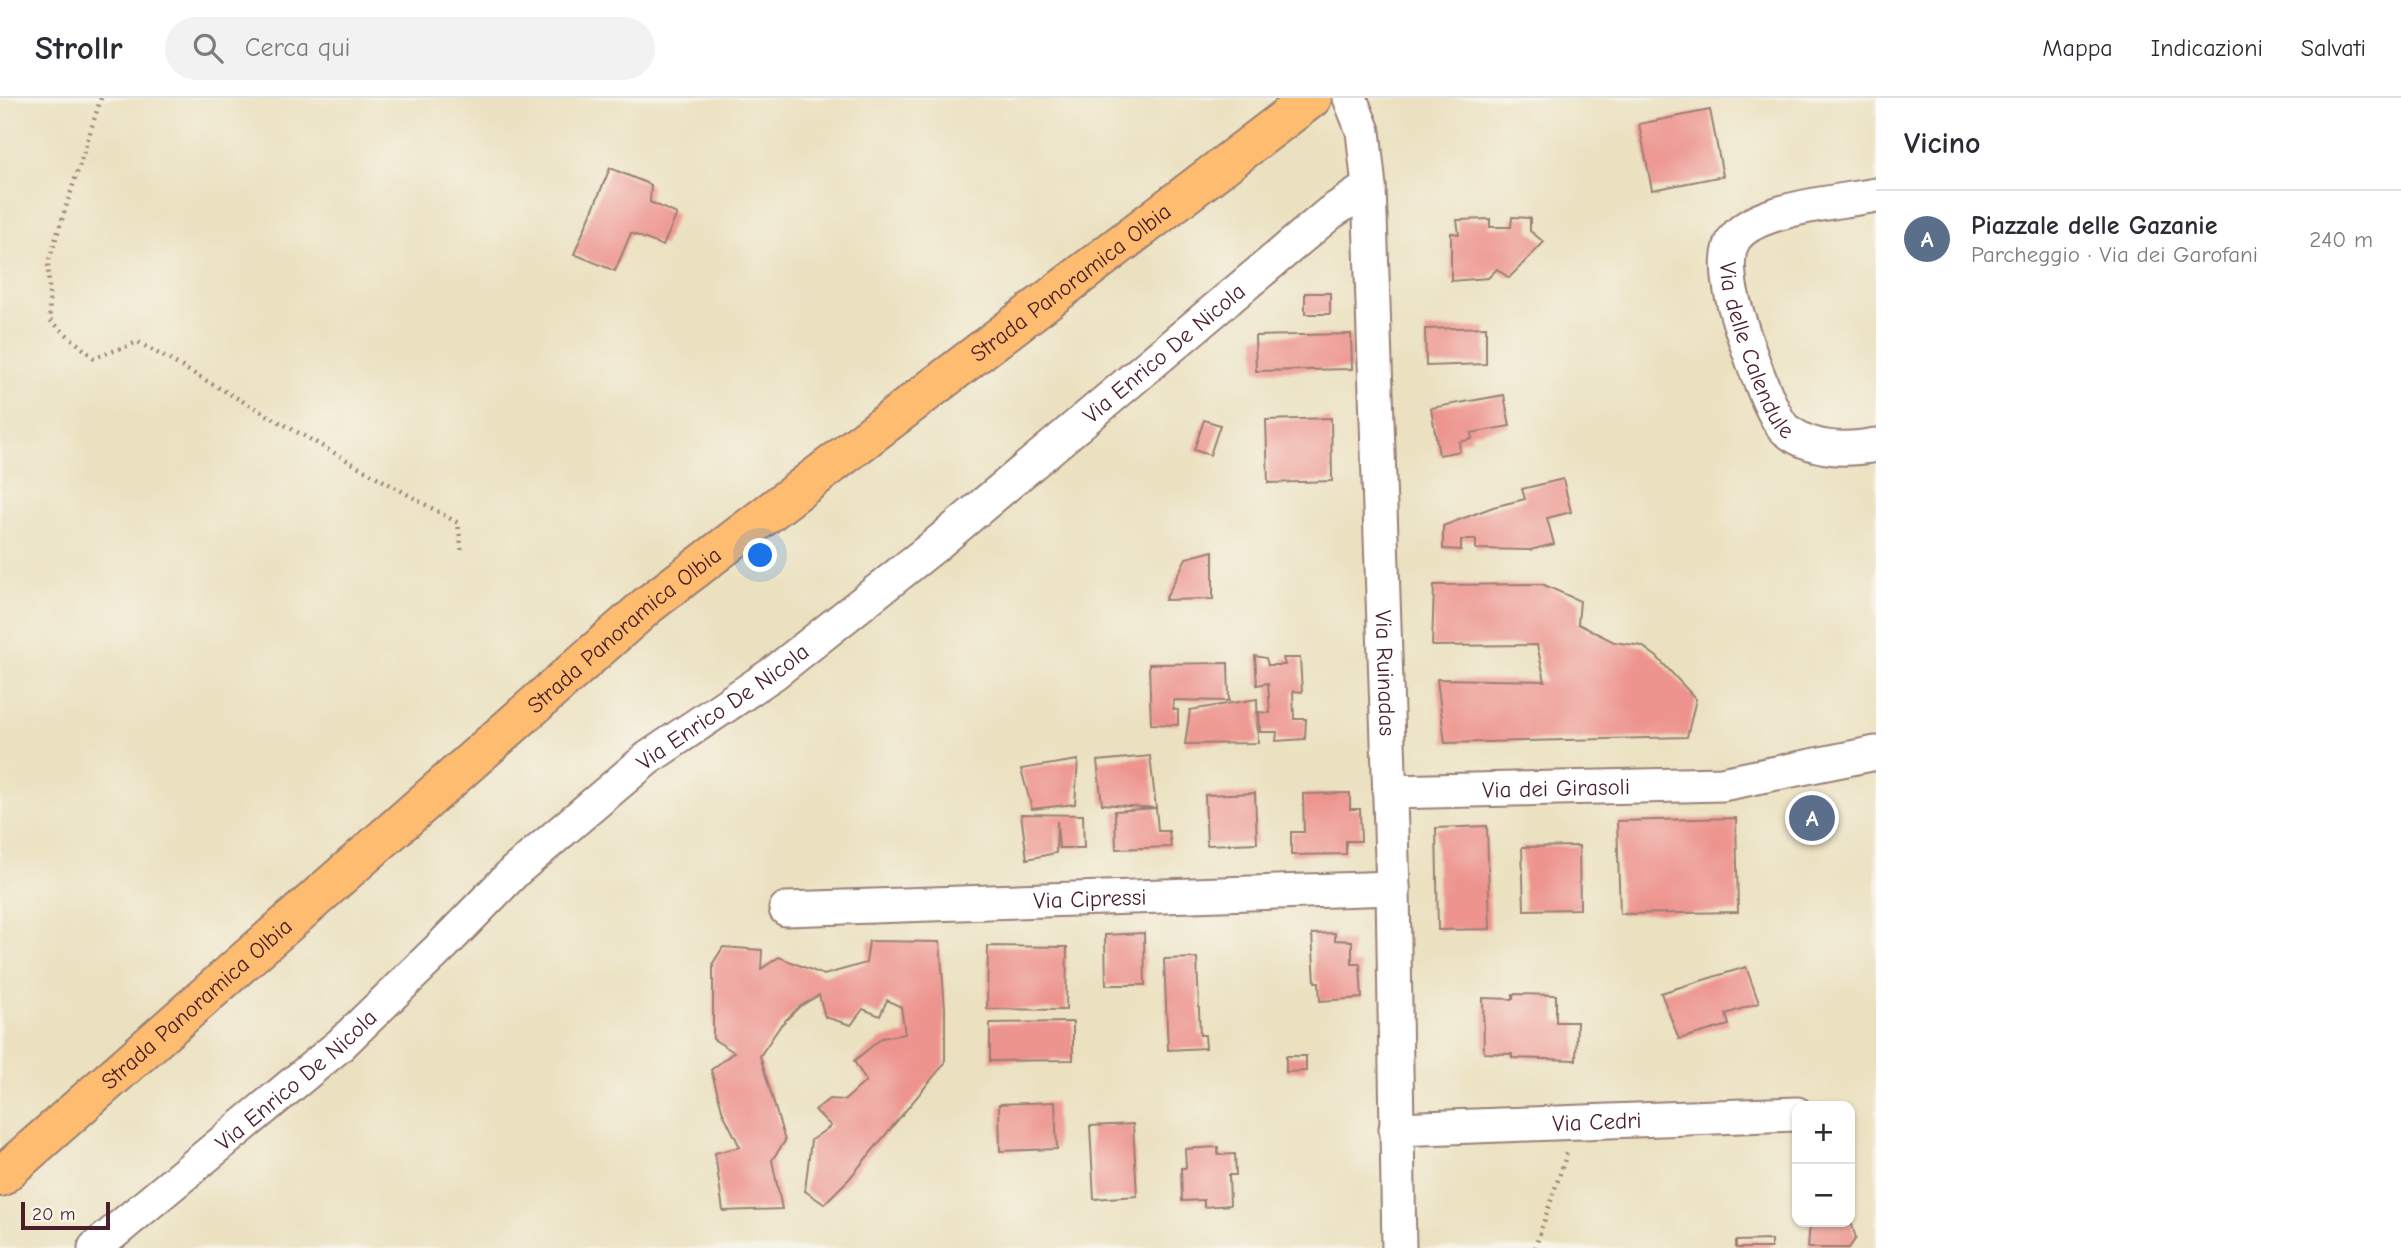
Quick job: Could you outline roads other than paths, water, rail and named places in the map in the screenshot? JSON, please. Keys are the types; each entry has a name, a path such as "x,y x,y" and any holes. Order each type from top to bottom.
{"highway":[{"name":"Strada Panoramica Olbia","path":"0,1177 648,606 1312,98"}],"street":[{"name":"Via Ruinadas","path":"1350,98 1363,131 1369,187 1394,888 1399,1248"},
{"name":"Via Enrico De Nicola","path":"95,1248 340,1045 515,871 648,758 785,665 933,547 1329,213 1369,187"},
{"name":"Via delle Calendule","path":"1876,195 1778,213 1753,223 1735,238 1728,256 1730,287 1766,400 1782,427 1798,439 1828,448 1876,445"},
{"name":"Via dei Girasoli","path":"1390,792 1722,783 1876,753"},
{"name":"Via Cipressi","path":"786,909 1394,888"},
{"name":"Via Cedri","path":"1396,1129 1792,1114"}],"place":[{"name":"Piazzale delle Gazanie","path":"1812,818"}]}
